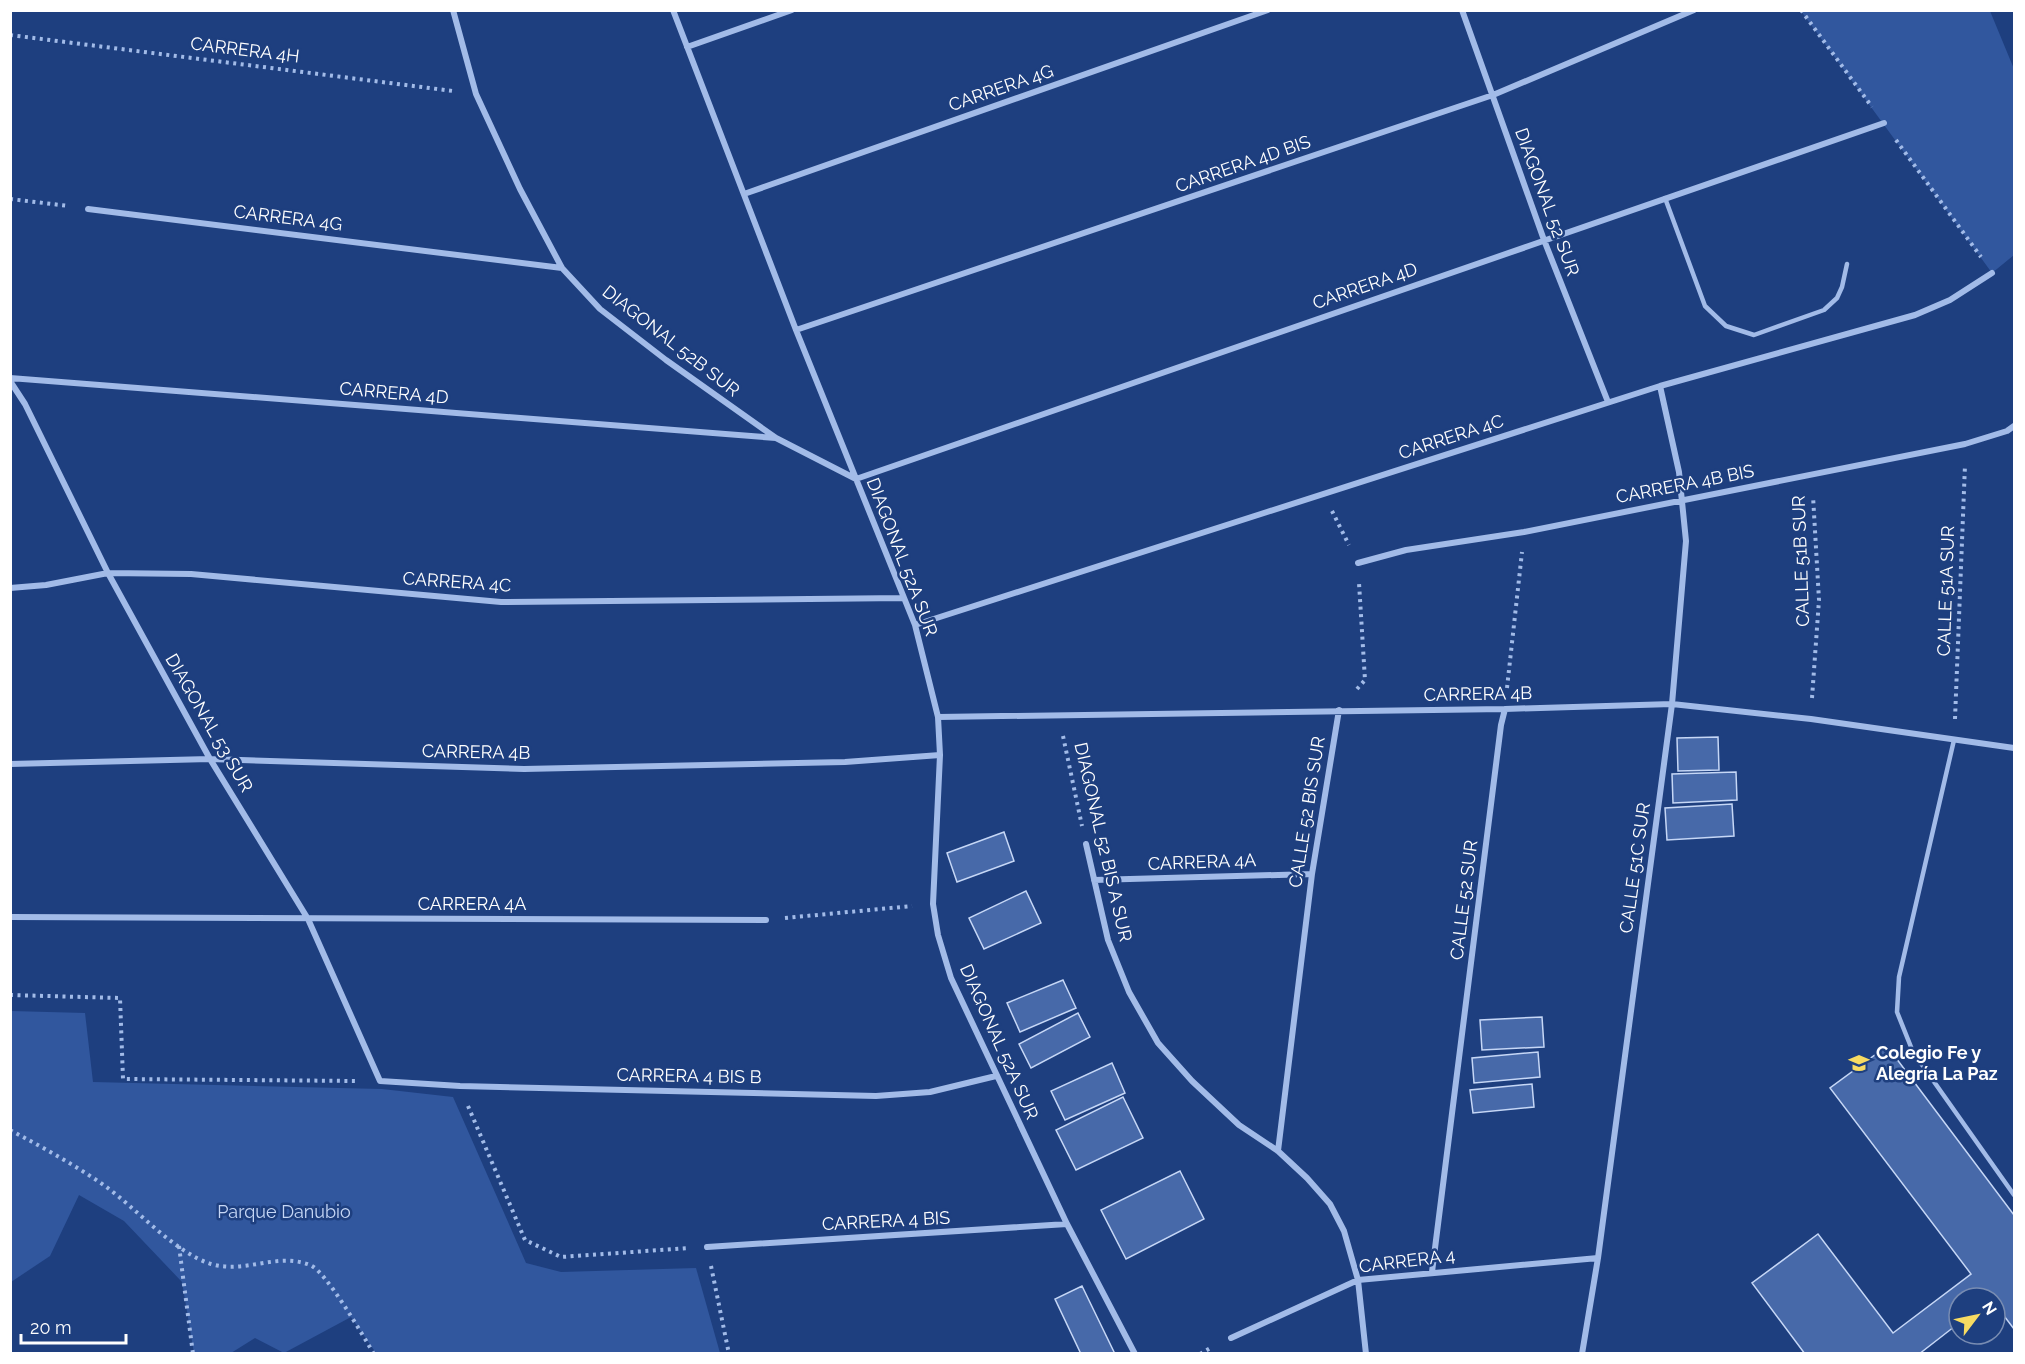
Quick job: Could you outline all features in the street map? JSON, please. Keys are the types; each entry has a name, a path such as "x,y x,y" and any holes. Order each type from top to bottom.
{"street":[{"name":"DIAGONAL 52B SUR","path":"453,10 476,94 520,189 562,268 600,309 666,360 776,438 856,479"},
{"name":"DIAGONAL 52A SUR","path":"673,10 796,330 915,625 938,717 940,755 933,904 938,935 951,978 1067,1224 1135,1353"},
{"path":"687,47 792,10"},
{"name":"CARRERA 4G","path":"744,194 1268,10"},
{"name":"DIAGONAL 52 SUR","path":"1462,10 1545,240 1608,402"},
{"name":"CARRERA 4D BIS","path":"796,330 1493,95 1694,10"},
{"name":"CARRERA 4D","path":"856,479 1884,123"},
{"name":"CARRERA 4G","path":"88,209 562,268"},
{"name":"CARRERA 4C","path":"915,625 1608,402 1915,315 1950,300 1992,273"},
{"name":"CARRERA 4D","path":"10,380 776,438"},
{"name":"DIAGONAL 53 SUR","path":"10,380 26,404 108,573 210,759 308,919 380,1081"},
{"name":"CALLE 51C SUR","path":"1582,1353 1598,1258 1672,704 1686,541 1679,472 1660,386"},
{"name":"CARRERA 4B BIS","path":"1358,563 1406,550 1524,532 1965,444 2014,426"},
{"name":"CARRERA 4C","path":"10,588 46,585 108,573 191,574 501,602 904,598"},
{"name":"CARRERA 4B","path":"938,717 1505,709 1672,704 1810,719 2014,748"},
{"name":"CALLE 52 SUR","path":"1431,1272 1501,725 1505,709"},
{"name":"CALLE 52 BIS SUR","path":"1278,1151 1312,874 1339,710"},
{"name":"CARRERA 4B","path":"10,764 210,759 524,769 845,762 940,755"},
{"name":"DIAGONAL 52 BIS A SUR","path":"1086,844 1108,940 1129,992 1158,1043 1192,1081 1239,1125 1278,1151 1330,1204 1344,1232 1358,1280 1366,1353"},
{"name":"CARRERA 4A","path":"1094,880 1312,874"},
{"name":"CARRERA 4A","path":"10,917 766,920"},
{"name":"CARRERA 4 BIS B","path":"380,1081 460,1086 876,1096 930,1092 996,1076"},
{"name":"CARRERA 4 BIS","path":"707,1247 1067,1224"},
{"name":"CARRERA 4","path":"1231,1338 1358,1280 1598,1258"}],"lane":[{"path":"1665,198 1705,306 1726,326 1754,335 1824,310 1837,298 1847,264"},
{"path":"1954,740 1899,977 1897,1012 1913,1052 2014,1195"}],"path":[{"name":"CARRERA 4H","path":"10,35 476,94"},
{"path":"10,199 88,209"},
{"name":"CALLE 51A SUR","path":"1954,740 1965,444"},
{"name":"CALLE 51B SUR","path":"1810,719 1819,600 1812,474"},
{"path":"1324,494 1358,563 1365,680 1339,710"},
{"path":"1505,709 1524,532"},
{"name":"DIAGONAL 52 BIS A SUR","path":"1059,715 1086,844"},
{"path":"766,920 933,904"},
{"path":"10,995 120,998 123,1079 380,1081"},
{"path":"460,1086 525,1240 561,1257 707,1247 729,1353"},
{"path":"10,1130 53,1153 105,1186 179,1245 211,1264 240,1267 277,1260 312,1266 329,1282 374,1353"},
{"path":"179,1245 193,1353"}],"green space":[{"path":"1801,11 1990,11 2014,69 2014,255 1992,273"},
{"name":"Parque Danubio","path":"11,1011 85,1013 93,1082 382,1089 453,1097 526,1263 561,1272 696,1268 720,1353 376,1353 351,1317 284,1353 255,1338 231,1353 194,1353 182,1282 124,1221 79,1195 50,1256 11,1282"}],"building":[{"path":"1718,737 1719,770 1678,771 1677,738"},
{"path":"1736,772 1737,800 1673,803 1672,774"},
{"path":"1732,804 1734,836 1667,840 1665,808"},
{"path":"1004,832 1014,861 957,882 947,853"},
{"path":"1026,891 1041,923 984,949 969,918"},
{"path":"1063,980 1076,1008 1020,1032 1007,1003"},
{"path":"1078,1013 1090,1037 1031,1068 1019,1044"},
{"path":"1542,1017 1544,1047 1482,1050 1480,1020"},
{"path":"1887,1046 2014,1215 2014,1329 2007,1320 2007,1286 1955,1286 1971,1274 1830,1088"},
{"path":"1538,1052 1540,1077 1474,1083 1472,1058"},
{"path":"1112,1063 1125,1093 1065,1120 1051,1091"},
{"path":"1532,1084 1534,1107 1473,1113 1470,1090"},
{"path":"1123,1097 1143,1138 1076,1170 1056,1130"},
{"path":"1180,1171 1204,1219 1126,1259 1101,1210"},
{"path":"1818,1234 1893,1333 1947,1292 1947,1332 1919,1354 1805,1354 1752,1283"},
{"path":"1082,1286 1115,1354 1081,1354 1055,1299"}],"place":[{"name":"Colegio Fe y Alegría La Paz","path":"1859,1063"}]}
